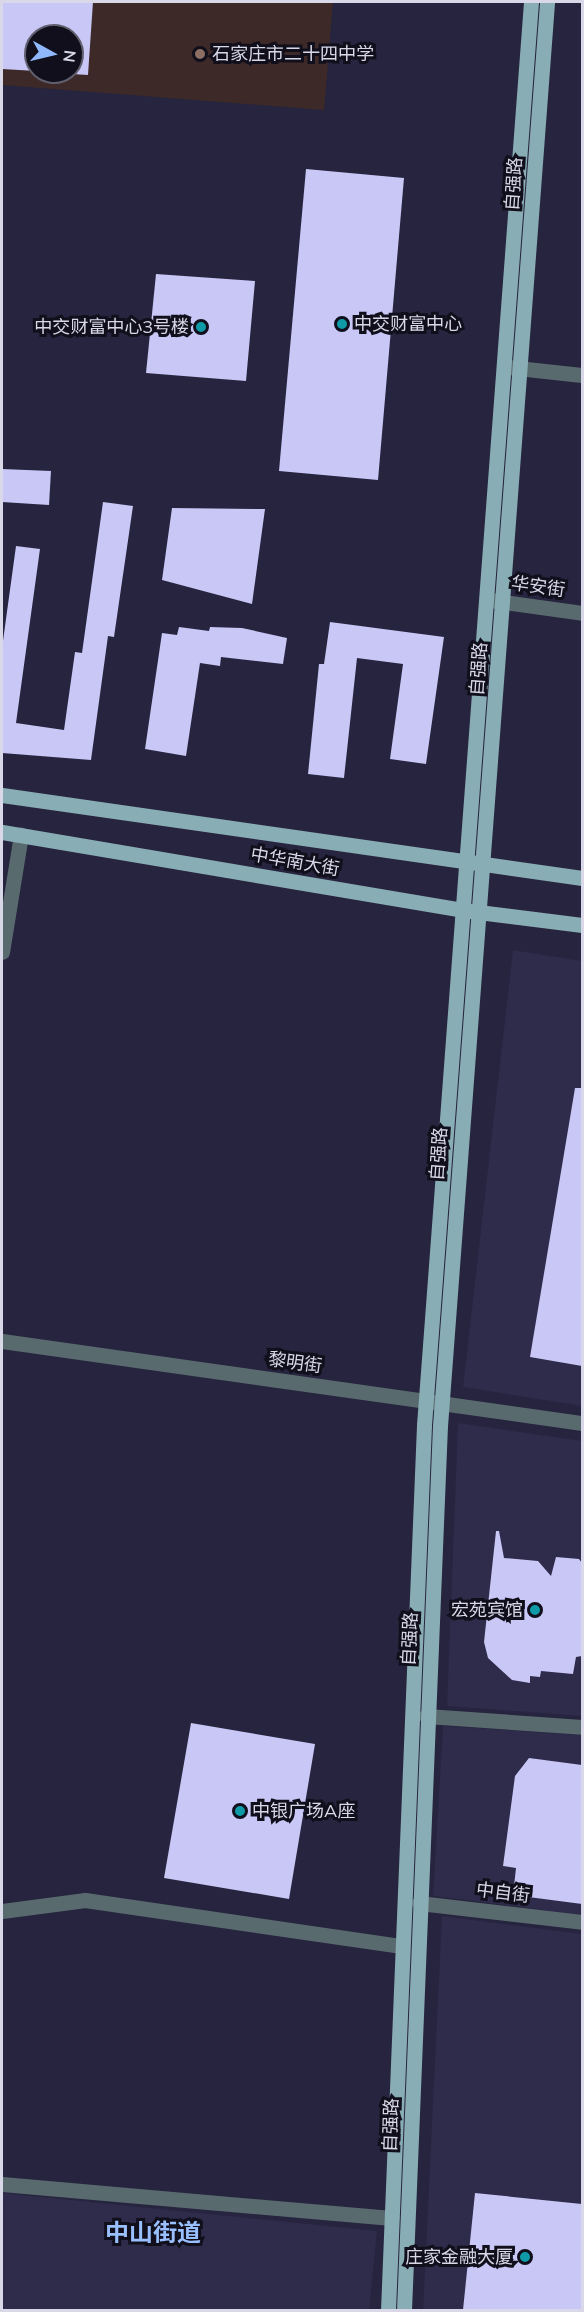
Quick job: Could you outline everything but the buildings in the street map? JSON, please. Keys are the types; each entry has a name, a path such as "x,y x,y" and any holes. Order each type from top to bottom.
{"main road":[{"name":"自强路","path":"404,2310 426,1716 441,1403 503,602 531,2"},
{"name":"自强路","path":"388,2310 426,1401 462,910 488,600 513,368 547,2"},
{"name":"中华南大街","path":"2,795 582,878"},
{"name":"中华南大街","path":"2,832 462,910 582,925"}],"street":[{"path":"513,368 582,375"},
{"name":"华安街","path":"488,600 582,614"},
{"path":"2,952 9,864 21,835"},
{"name":"黎明街","path":"2,1341 582,1423"},
{"path":"426,1716 582,1727"},
{"path":"2,1911 85,1900 402,1946"},
{"name":"中自街","path":"419,1903 582,1922"},
{"path":"2,2184 392,2218"}],"shaded area":[{"name":"石家庄市二十四中学","path":"2,2 333,2 324,110 2,85"},
{"path":"513,950 582,961 582,1406 463,1387"},
{"path":"458,1423 582,1441 582,1716 447,1706"},
{"path":"443,1726 582,1735 582,1915 433,1896"},
{"path":"442,1916 582,1934 582,2310 423,2310"},
{"path":"2,2193 377,2231 369,2310 2,2310"}],"place":[{"name":"石家庄市二十四中学","path":"200,54"},
{"name":"中交财富中心","path":"342,324"},
{"name":"中交财富中心3号楼","path":"201,327"},
{"name":"宏苑宾馆","path":"535,1610"},
{"name":"中银广场A座","path":"240,1811"},
{"name":"庄家金融大厦","path":"525,2257"}],"district":[{"name":"中山街道","path":"153,2233"}]}
